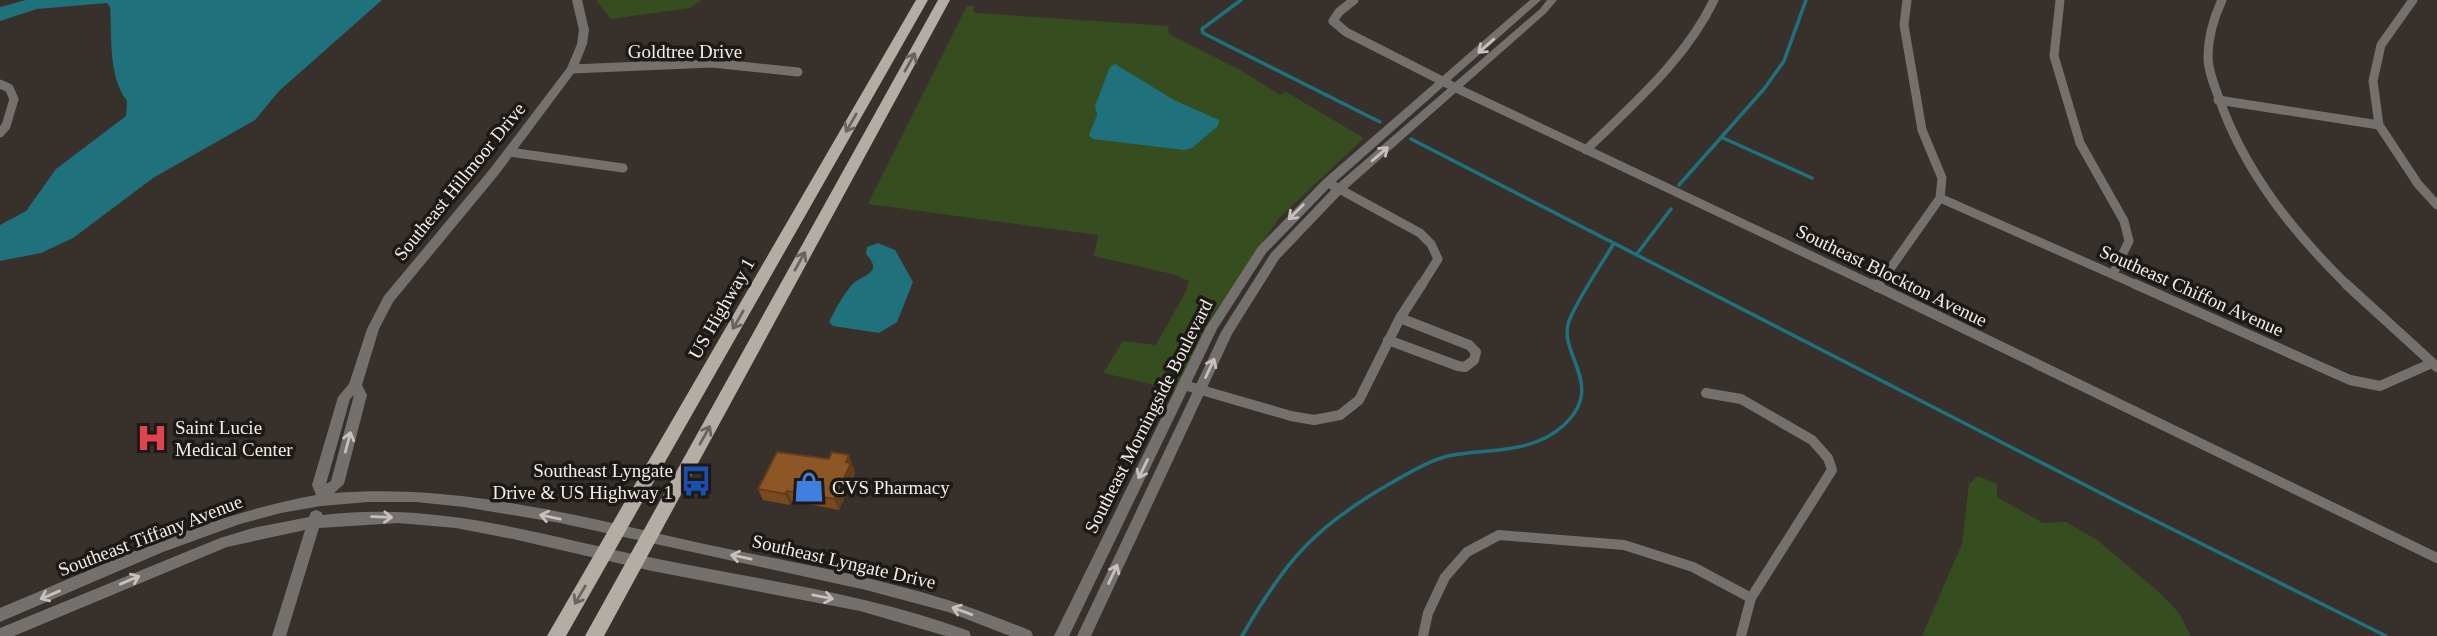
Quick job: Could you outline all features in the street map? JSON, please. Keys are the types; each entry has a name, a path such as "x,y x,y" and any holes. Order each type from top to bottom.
{"main road":[{"name":"US Highway 1","path":"556,636 922,0"},
{"path":"594,636 944,0"},
{"path":"876,80 880,93 890,97"},
{"path":"866,97 875,104 877,122"}],"street":[{"name":"Southeast Hillmoor Drive","path":"279,636 323,497 337,484 360,395 355,386 373,328 388,299 509,152 572,69 582,44 584,30 577,0"},
{"name":"Southeast Blockton Avenue","path":"1354,0 1339,12 1333,21 1346,32 1450,85 1877,287 2437,558"},
{"name":"Southeast Morningside Boulevard","path":"1084,636 1227,332 1262,275 1288,241 1339,189 1536,0"},
{"name":"Southeast Morningside Boulevard","path":"1060,636 1212,327 1274,235 1326,183 1552,0"},
{"path":"1586,150 1665,71 1708,14 1714,0"},
{"path":"1877,287 1940,198 1942,178 1922,130 1904,25 1907,0"},
{"path":"2060,0 2054,56 2080,143 2124,221 2129,241 2113,274"},
{"path":"2222,0 2214,16 2208,58 2218,100 2241,152 2286,217 2357,295 2435,365"},
{"path":"2413,0 2381,45 2373,81 2379,125 2418,184 2437,205"},
{"name":"Goldtree Drive","path":"572,69 712,63 798,72"},
{"path":"0,84 9,88 14,99 6,126 0,133"},
{"path":"2218,100 2379,125"},
{"path":"509,152 624,168"},
{"path":"1184,385 1291,416 1314,420 1340,415 1359,400 1388,340 1438,258 1420,233 1326,183"},
{"name":"Southeast Chiffon Avenue","path":"1940,198 2350,380 2380,386 2435,365"},
{"path":"1248,270 1262,275"},
{"path":"1388,340 1458,366 1465,366 1474,360 1476,352 1469,345 1401,318"},
{"path":"1706,393 1741,399 1812,440 1828,458 1832,470 1751,598 1741,636"},
{"name":"Southeast Tiffany Avenue","path":"0,615 228,522 323,497 446,498 649,537"},
{"path":"1124,509 1141,514"},
{"name":"Southeast Tiffany Avenue","path":"0,635 225,542 264,530 314,521 375,517 456,522 636,559"},
{"path":"1423,636 1428,613 1445,577 1467,552 1499,535 1624,545 1693,567 1751,598"},
{"name":"Southeast Lyngate Drive","path":"649,537 848,580 934,602 1026,636"},
{"name":"Southeast Lyngate Drive","path":"636,559 832,599 937,625 964,636"}],"green space":[{"path":"596,0 702,0 690,8 611,19"},
{"path":"967,6 975,6 973,11 976,13 1168,26 1169,34 1242,71 1280,95 1286,92 1364,138 1279,218 1206,325 1176,390 1103,373 1123,341 1156,345 1189,281 1172,274 1094,256 1098,235 868,204"},
{"path":"1978,476 1997,484 1997,497 2043,523 2066,522 2097,540 2159,592 2179,613 2191,636 1922,636 1962,544 1969,484"}],"water":[{"path":"26,0 382,0 279,91 255,120 153,178 73,238 41,253 0,261 0,225 26,211 56,169 126,116 127,101 114,68 110,7 107,3 37,9 0,21 0,7"},
{"path":"1115,64 1174,100 1219,120 1218,126 1192,148 1184,150 1093,139 1089,135 1097,115 1095,106 1110,67"},
{"path":"878,243 895,250 913,282 897,322 879,333 833,326 829,322 847,291 872,271 873,266 866,254 867,247"}],"building":[{"name":"CVS Pharmacy","path":"777,452 829,459 832,452 849,455 846,462 851,463 834,499 758,489"}],"waterway":[{"path":"1241,0 1202,29 1203,33 1380,122"},
{"path":"1679,185 1764,89 1784,61 1806,0"},
{"path":"1723,138 1812,178"},
{"path":"1411,139 1614,243"},
{"path":"1636,255 1671,209"},
{"path":"1242,636 1273,586 1304,548 1341,515 1364,499 1412,471 1441,458 1523,446 1551,435 1564,425 1576,410 1581,397 1578,370 1569,346 1569,321 1614,243"},
{"path":"1614,243 1636,255"},
{"path":"1636,255 2386,636"}],"place":[{"name":"Saint Lucie Medical Center","path":"152,438"},
{"name":"Southeast Lyngate Drive & US Highway 1","path":"696,481"},
{"name":"CVS Pharmacy","path":"809,487"}]}
